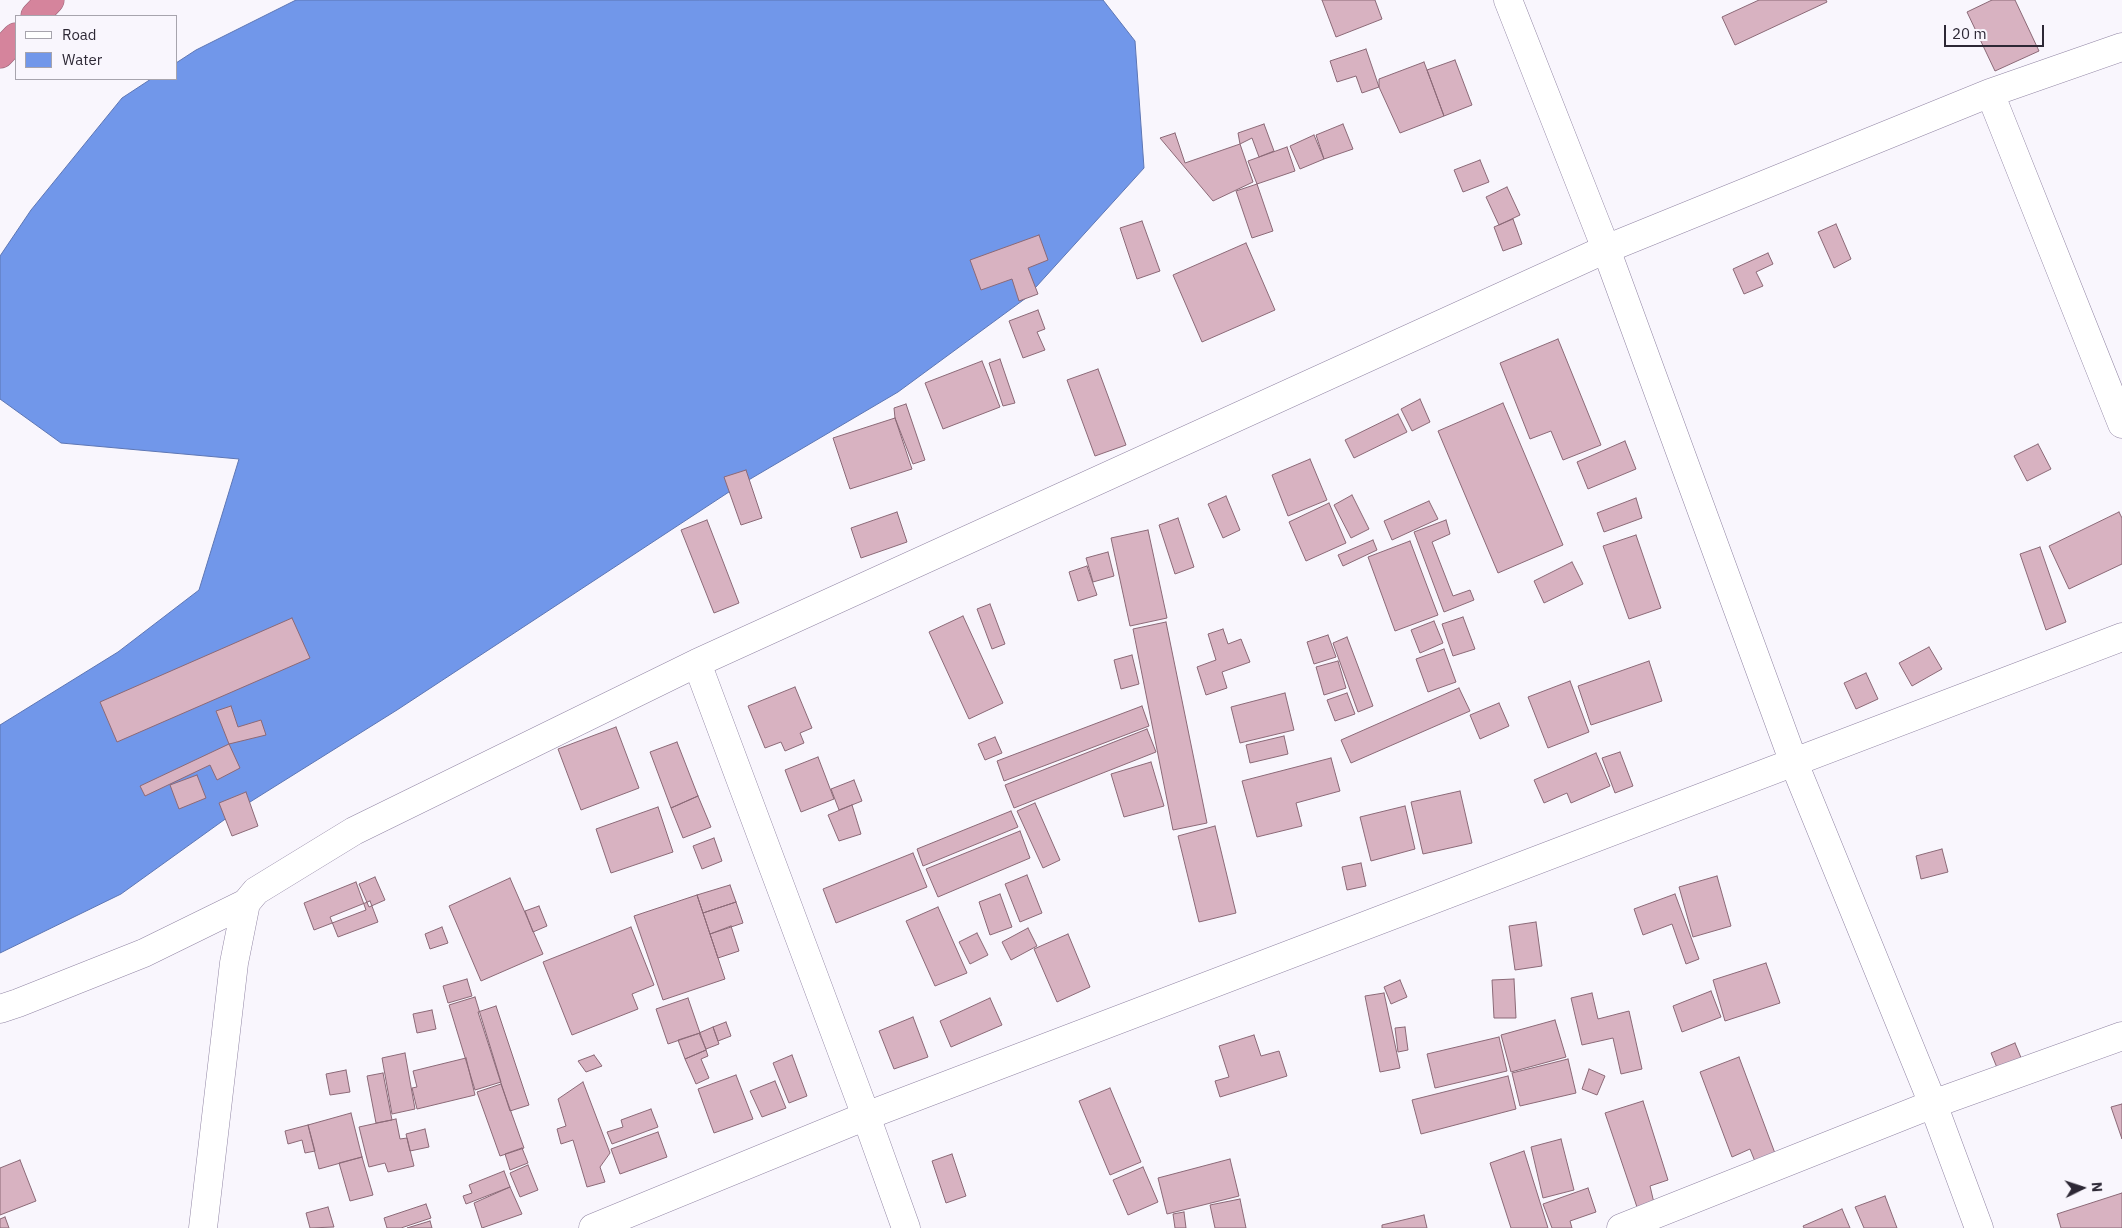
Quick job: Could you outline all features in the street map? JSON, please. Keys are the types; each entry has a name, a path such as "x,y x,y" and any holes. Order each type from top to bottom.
{"highway":[{"path":"36,15 50,0"},
{"path":"0,54 15,38"}],"street":[{"path":"1508,0 1606,249 1794,763 1980,1228"},
{"path":"0,1009 18,1004 144,953 246,903 256,891 354,831 697,663 1606,249 1990,92 2122,47"},
{"path":"1990,92 2122,424"},
{"path":"593,1228 866,1116 2122,637"},
{"path":"697,663 906,1228"},
{"path":"203,1228 234,963 246,903"},
{"path":"1621,1228 1932,1104 2122,1036"}],"water":[{"path":"296,0 1103,0 1135,41 1144,168 1026,298 898,392 735,488 397,710 242,807 121,894 0,953 0,725 118,652 199,590 239,459 61,443 0,399 0,256 31,210 122,98 149,80 178,80 178,62 196,50"}],"building":[{"path":"1322,0 1375,0 1382,19 1336,37"},
{"path":"1759,0 1826,0 1827,2 1735,45 1722,17"},
{"path":"1992,0 2015,0 2039,51 1995,71 1967,12"},
{"path":"1366,49 1379,87 1362,93 1356,76 1337,82 1330,61"},
{"path":"1455,60 1472,105 1444,116 1427,70"},
{"path":"1424,62 1444,116 1400,133 1379,87 1379,79"},
{"path":"1264,124 1274,151 1259,157 1252,138 1240,144 1238,133"},
{"path":"1343,124 1353,149 1324,159 1316,135"},
{"path":"1175,133 1185,163 1240,144 1253,182 1213,201 1160,138"},
{"path":"1314,135 1324,159 1300,169 1290,146"},
{"path":"1287,147 1295,171 1257,184 1248,161"},
{"path":"1480,160 1489,182 1463,192 1454,170"},
{"path":"1257,184 1273,231 1252,238 1236,191"},
{"path":"1507,187 1520,215 1499,225 1486,197"},
{"path":"1513,219 1522,244 1503,251 1494,227"},
{"path":"1142,221 1160,271 1137,279 1120,228"},
{"path":"1836,224 1851,259 1834,268 1818,232"},
{"path":"1039,235 1048,260 1028,268 1038,294 1019,301 1012,279 981,290 970,260"},
{"path":"1246,243 1275,310 1202,342 1173,275"},
{"path":"1768,253 1773,264 1756,272 1763,286 1744,294 1733,269"},
{"path":"1038,310 1045,329 1037,332 1045,350 1023,358 1009,321"},
{"path":"1558,339 1601,445 1563,460 1551,431 1530,439 1500,363"},
{"path":"1000,359 1015,403 1003,406 989,363"},
{"path":"982,361 1000,407 943,429 925,383"},
{"path":"1098,369 1126,445 1095,456 1067,380"},
{"path":"1420,399 1430,422 1412,431 1401,409"},
{"path":"1503,403 1563,545 1498,573 1438,431"},
{"path":"906,404 925,460 913,464 895,418 894,408"},
{"path":"1398,414 1407,432 1354,458 1345,440"},
{"path":"895,418 912,469 850,489 833,438"},
{"path":"1625,441 1636,469 1588,489 1577,462"},
{"path":"2038,444 2051,469 2027,481 2014,456"},
{"path":"1310,459 1327,500 1288,516 1272,475"},
{"path":"746,470 762,518 741,525 724,477"},
{"path":"1352,495 1369,529 1351,538 1334,505"},
{"path":"1226,496 1240,530 1223,538 1208,504"},
{"path":"1636,498 1642,518 1604,532 1597,513"},
{"path":"1429,501 1438,519 1392,540 1384,521"},
{"path":"1329,503 1346,543 1306,561 1289,522"},
{"path":"897,512 907,542 861,558 851,528"},
{"path":"2119,512 2122,518 2122,564 2069,589 2049,546"},
{"path":"1178,518 1194,567 1175,574 1159,525"},
{"path":"707,520 739,603 714,613 681,530"},
{"path":"1446,520 1450,534 1432,542 1453,596 1470,590 1474,600 1444,612 1414,532"},
{"path":"1148,530 1167,618 1130,626 1111,538"},
{"path":"1636,535 1661,608 1629,619 1603,546"},
{"path":"1373,540 1377,550 1343,566 1338,555"},
{"path":"1410,541 1438,615 1395,631 1368,557"},
{"path":"2040,547 2066,622 2046,630 2020,554"},
{"path":"1108,552 1114,576 1093,582 1086,558"},
{"path":"1572,562 1583,584 1544,603 1534,581"},
{"path":"1087,566 1097,595 1078,601 1069,572"},
{"path":"990,604 1005,644 992,649 977,609"},
{"path":"963,616 1003,703 969,719 929,632"},
{"path":"1463,617 1475,649 1453,656 1442,624"},
{"path":"292,618 310,658 117,742 100,702"},
{"path":"1434,621 1443,643 1420,653 1411,630"},
{"path":"1166,622 1207,823 1173,830 1133,629"},
{"path":"1223,629 1228,644 1241,639 1250,662 1222,672 1227,688 1206,695 1197,667 1216,660 1208,634"},
{"path":"1328,635 1336,657 1314,664 1307,642"},
{"path":"1347,637 1373,706 1358,712 1333,643"},
{"path":"1929,647 1942,669 1912,686 1899,663"},
{"path":"1444,649 1456,682 1428,692 1416,659"},
{"path":"1132,655 1139,684 1121,689 1114,660"},
{"path":"1338,661 1346,688 1324,695 1316,667"},
{"path":"1649,661 1662,701 1591,725 1578,686"},
{"path":"1866,673 1878,699 1856,709 1844,683"},
{"path":"1570,681 1589,732 1548,748 1528,697"},
{"path":"795,687 812,728 800,733 804,743 785,751 781,742 765,748 748,706"},
{"path":"1459,688 1470,711 1351,763 1341,740"},
{"path":"1285,693 1294,730 1240,743 1231,707"},
{"path":"1347,693 1355,714 1335,721 1327,700"},
{"path":"1499,703 1509,726 1480,739 1470,715"},
{"path":"231,706 238,727 261,720 266,735 229,744 216,711"},
{"path":"1142,706 1149,726 1004,781 997,761"},
{"path":"616,727 639,788 581,810 558,749"},
{"path":"1147,729 1156,752 1014,808 1005,785"},
{"path":"1284,736 1288,754 1250,763 1246,745"},
{"path":"995,737 1002,753 985,760 978,744"},
{"path":"677,742 698,796 671,808 650,752"},
{"path":"229,744 240,768 217,780 210,765 145,796 140,786"},
{"path":"1620,752 1633,786 1615,793 1602,758"},
{"path":"1596,753 1610,786 1571,803 1567,793 1544,803 1534,780"},
{"path":"818,757 834,799 801,812 785,770"},
{"path":"1331,758 1340,791 1296,803 1302,826 1257,837 1242,781"},
{"path":"1151,762 1164,806 1124,817 1111,774"},
{"path":"197,775 206,798 179,809 170,785"},
{"path":"854,780 862,801 839,810 831,789"},
{"path":"1460,791 1472,843 1423,854 1411,802"},
{"path":"246,792 258,826 232,836 219,803"},
{"path":"698,796 711,827 683,838 671,808"},
{"path":"1035,803 1060,860 1043,868 1017,811"},
{"path":"852,805 861,834 839,841 828,815"},
{"path":"1405,806 1415,849 1371,861 1360,817"},
{"path":"658,807 673,852 611,873 596,829"},
{"path":"1011,811 1018,827 923,866 917,849"},
{"path":"1215,826 1236,913 1199,922 1178,836"},
{"path":"1020,831 1030,858 938,897 926,869"},
{"path":"714,838 722,861 702,869 693,846"},
{"path":"1942,849 1948,872 1921,879 1916,856"},
{"path":"913,853 927,887 836,923 823,889"},
{"path":"1361,863 1366,886 1347,890 1342,867"},
{"path":"1027,875 1042,913 1020,922 1005,884"},
{"path":"1717,876 1731,926 1693,937 1679,887"},
{"path":"375,877 385,900 369,907 359,884"},
{"path":"510,878 543,954 481,981 449,906"},
{"path":"356,882 366,910 314,930 304,903"},
{"path":"730,885 736,902 703,913 697,895"},
{"path":"1000,894 1012,927 990,935 979,902"},
{"path":"1675,894 1699,959 1686,964 1672,924 1643,935 1634,909"},
{"path":"697,895 725,979 663,1000 634,916"},
{"path":"370,901 378,922 338,937 330,917"},
{"path":"736,902 743,923 710,934 703,913"},
{"path":"539,906 547,926 533,932 525,911"},
{"path":"938,907 967,973 935,986 906,921"},
{"path":"1536,922 1542,966 1515,970 1509,926"},
{"path":"731,926 739,951 718,958 710,934"},
{"path":"442,927 448,943 430,949 425,934"},
{"path":"631,927 654,985 632,994 638,1009 572,1035 543,962"},
{"path":"1028,928 1037,946 1011,960 1002,942"},
{"path":"977,933 988,955 970,964 959,942"},
{"path":"1068,934 1090,987 1057,1002 1034,949"},
{"path":"1766,963 1780,1003 1725,1021 1713,980"},
{"path":"467,979 472,996 448,1003 443,986"},
{"path":"1514,979 1516,1018 1494,1018 1492,980"},
{"path":"1400,980 1407,997 1391,1004 1384,987"},
{"path":"1711,991 1721,1017 1682,1032 1673,1006"},
{"path":"1384,993 1400,1068 1380,1072 1365,996"},
{"path":"1592,993 1598,1019 1629,1011 1642,1069 1621,1074 1613,1038 1582,1045 1571,998"},
{"path":"475,997 501,1082 475,1090 449,1005"},
{"path":"688,998 700,1033 668,1044 656,1009"},
{"path":"990,998 1002,1025 951,1047 940,1021"},
{"path":"496,1006 529,1105 510,1111 478,1012"},
{"path":"432,1010 436,1029 417,1033 413,1014"},
{"path":"913,1017 928,1057 894,1069 879,1031"},
{"path":"1555,1020 1566,1057 1511,1072 1501,1035"},
{"path":"726,1022 731,1036 718,1041 713,1027"},
{"path":"713,1027 719,1044 706,1049 699,1033"},
{"path":"1405,1027 1408,1050 1398,1052 1395,1028"},
{"path":"700,1033 706,1050 685,1059 678,1040"},
{"path":"1254,1035 1261,1056 1279,1051 1287,1076 1220,1097 1215,1081 1229,1077 1219,1046"},
{"path":"1499,1037 1507,1071 1435,1088 1427,1054"},
{"path":"2015,1043 2024,1065 2000,1075 1991,1053"},
{"path":"706,1050 708,1056 701,1059 709,1078 696,1084 685,1059"},
{"path":"405,1053 415,1109 392,1114 382,1058"},
{"path":"594,1055 602,1066 586,1072 578,1061"},
{"path":"792,1055 807,1096 789,1103 773,1063"},
{"path":"1739,1057 1776,1156 1756,1164 1750,1149 1732,1157 1700,1072"},
{"path":"466,1058 475,1095 417,1109 412,1088 417,1087 413,1071"},
{"path":"1568,1059 1576,1093 1520,1106 1512,1073"},
{"path":"1589,1069 1605,1076 1597,1095 1582,1089"},
{"path":"346,1070 350,1092 330,1095 326,1074"},
{"path":"383,1073 392,1120 376,1123 367,1076"},
{"path":"736,1075 753,1119 714,1133 698,1089"},
{"path":"1508,1076 1516,1109 1421,1134 1412,1100"},
{"path":"775,1081 786,1108 762,1117 750,1091"},
{"path":"583,1082 610,1153 600,1167 605,1182 587,1187 573,1140 561,1144 557,1129 566,1126 558,1099"},
{"path":"501,1084 524,1148 500,1156 477,1092"},
{"path":"1110,1088 1141,1162 1110,1175 1079,1101"},
{"path":"1643,1101 1668,1180 1650,1186 1654,1203 1638,1210 1605,1113"},
{"path":"2122,1104 2122,1139 2111,1107"},
{"path":"651,1109 658,1127 612,1144 607,1132 623,1127 621,1120"},
{"path":"351,1113 362,1157 319,1169 308,1125"},
{"path":"396,1119 400,1139 407,1138 414,1166 388,1172 385,1163 369,1167 359,1127"},
{"path":"308,1125 315,1151 305,1153 302,1140 288,1144 285,1131"},
{"path":"425,1129 429,1147 410,1151 406,1134"},
{"path":"658,1132 667,1157 620,1174 611,1149"},
{"path":"1561,1139 1574,1190 1543,1198 1531,1147"},
{"path":"522,1148 528,1163 510,1170 505,1154"},
{"path":"1524,1151 1548,1228 1511,1228 1490,1163"},
{"path":"952,1154 966,1196 946,1203 932,1161"},
{"path":"362,1157 373,1195 350,1201 339,1163"},
{"path":"1230,1159 1239,1196 1167,1214 1158,1178"},
{"path":"20,1160 36,1201 0,1215 0,1168"},
{"path":"528,1165 538,1190 520,1197 510,1173"},
{"path":"1143,1167 1158,1202 1128,1215 1113,1180"},
{"path":"504,1171 510,1187 466,1204 463,1196 472,1193 469,1185"},
{"path":"510,1187 522,1214 482,1228 474,1203"},
{"path":"1588,1188 1596,1212 1570,1221 1572,1228 1552,1228 1543,1204"},
{"path":"2122,1193 2122,1228 2061,1228 2057,1214"},
{"path":"1885,1196 1897,1228 1864,1228 1855,1207"},
{"path":"1240,1199 1246,1228 1215,1228 1210,1205"},
{"path":"426,1204 431,1218 401,1228 387,1228 384,1218"},
{"path":"328,1207 334,1227 310,1228 306,1213"},
{"path":"1842,1209 1850,1228 1804,1228 1803,1226"},
{"path":"1184,1212 1186,1228 1175,1228 1173,1214"},
{"path":"1424,1215 1427,1228 1382,1228 1382,1225"},
{"path":"5,1217 9,1228 0,1228 0,1219"},
{"path":"430,1221 432,1228 407,1228"}]}
